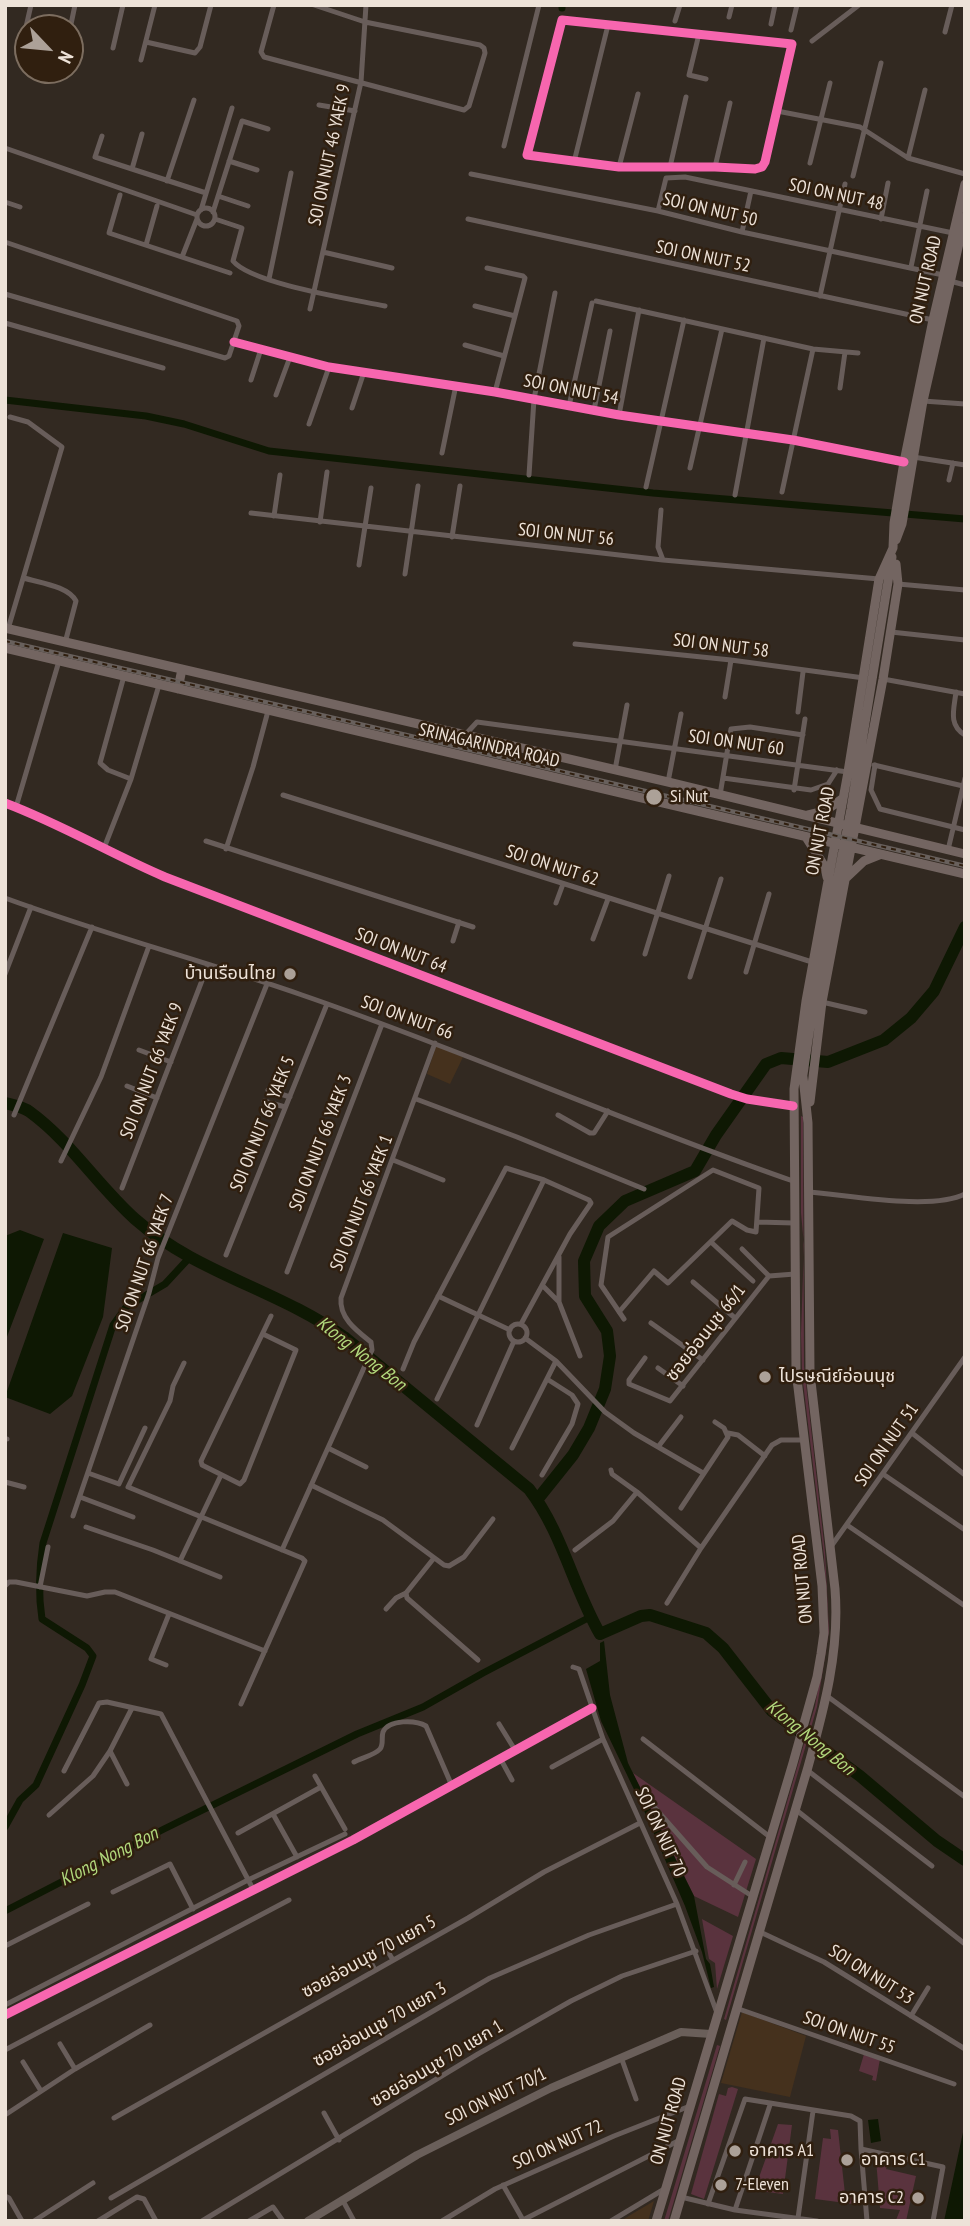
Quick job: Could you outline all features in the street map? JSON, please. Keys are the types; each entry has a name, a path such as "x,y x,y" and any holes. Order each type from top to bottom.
{"main road":[{"name":"ON NUT ROAD","path":"959,231 965,184"},
{"name":"ON NUT ROAD","path":"808,1123 822,1002 860,801 869,768 891,632 893,548 946,278 965,217"},
{"name":"ON NUT ROAD","path":"909,461 937,321"},
{"name":"ON NUT ROAD","path":"795,1123 794,1089 802,1026 848,772 879,579 893,548"},
{"name":"ON NUT ROAD","path":"656,2221 793,1763 821,1654 824,1610 796,1371 793,1181 795,1123 815,993 894,582"},
{"name":"SRINAGARINDRA ROAD","path":"7,629 668,782 965,854"},
{"name":"SRINAGARINDRA ROAD","path":"5,648 965,874"},
{"path":"178,689 182,669"},
{"path":"848,772 854,779 869,768"},
{"path":"807,816 825,811 843,797"},
{"path":"860,801 865,822 885,835"},
{"path":"806,837 825,867 828,878"},
{"path":"845,880 864,861 880,854"},
{"path":"823,904 832,898 839,907"},
{"name":"ON NUT ROAD","path":"674,2221 824,1709 833,1661 837,1608 810,1373 808,1123 803,1077"},
{"path":"710,2034 726,2039"}],"street":[{"path":"113,48 122,5"},
{"path":"141,60 155,5"},
{"path":"146,42 195,53 200,47 211,5"},
{"path":"274,5 261,52 264,57 464,110 469,106 485,53 480,45 365,22 314,5"},
{"name":"SOI ON NUT 46 YAEK 9","path":"310,309 361,82 366,5"},
{"path":"504,146 539,5"},
{"path":"676,21 680,5"},
{"path":"729,17 732,5"},
{"path":"771,24 775,5"},
{"path":"791,30 797,5"},
{"path":"812,41 859,5"},
{"path":"945,32 952,5"},
{"path":"562,20 699,34 792,44 762,167 620,167 527,155 562,20"},
{"path":"574,162 608,25"},
{"path":"699,34 689,75 706,79"},
{"path":"853,176 881,63"},
{"path":"810,163 830,83"},
{"path":"908,158 925,90"},
{"path":"620,167 638,94"},
{"path":"670,167 685,97"},
{"path":"167,181 194,100"},
{"path":"715,167 730,103"},
{"path":"319,105 355,111"},
{"path":"182,257 206,193 232,108"},
{"path":"777,111 821,118 865,130 908,158 965,174"},
{"path":"198,214 201,225 206,227 215,219 213,212 242,121 268,129"},
{"path":"132,169 142,134"},
{"path":"102,136 96,157 206,193"},
{"path":"5,148 198,214"},
{"path":"229,161 257,170"},
{"path":"269,279 291,173"},
{"name":"SOI ON NUT 50","path":"471,173 911,267 965,285"},
{"name":"SOI ON NUT 48","path":"658,211 668,177 685,177 881,219 959,231"},
{"path":"881,219 888,183"},
{"path":"820,296 845,184"},
{"path":"742,232 751,191"},
{"path":"911,267 927,191"},
{"path":"120,195 109,233 230,273"},
{"path":"218,196 248,205"},
{"path":"5,202 20,207"},
{"path":"146,245 157,206"},
{"path":"198,214 207,208 213,212"},
{"path":"215,219 242,228 233,261 238,268 314,291 385,306"},
{"name":"SOI ON NUT 52","path":"468,219 937,321"},
{"path":"5,242 237,321 239,326 229,356 225,358 5,294"},
{"path":"323,252 392,268"},
{"path":"487,268 523,275 524,278 495,391"},
{"path":"529,475 534,399 555,293"},
{"path":"569,406 594,302 813,349 858,353"},
{"path":"475,306 515,316"},
{"path":"620,415 639,310"},
{"path":"646,487 684,320"},
{"path":"5,323 163,368"},
{"path":"690,468 722,329"},
{"path":"594,410 610,331"},
{"path":"735,495 764,338"},
{"name":"SOI ON NUT 54","path":"234,342 329,367 495,391 620,415 793,440 909,461 965,465"},
{"path":"466,345 504,356"},
{"path":"251,380 261,349"},
{"path":"782,492 813,349"},
{"path":"840,388 845,352"},
{"path":"276,395 290,357"},
{"path":"309,424 329,367"},
{"path":"352,408 364,372"},
{"path":"442,453 456,385"},
{"path":"923,401 965,404"},
{"path":"7,629 62,447 28,422 10,417"},
{"path":"949,480 953,463"},
{"path":"320,522 327,472"},
{"path":"274,516 280,475"},
{"path":"405,574 418,486"},
{"path":"452,537 460,486"},
{"path":"359,565 371,488"},
{"path":"662,510 658,547 663,560"},
{"name":"SOI ON NUT 56","path":"251,513 663,560 879,579"},
{"path":"24,578 68,592 75,598 65,643"},
{"path":"894,582 965,590"},
{"path":"891,632 965,640"},
{"name":"SOI ON NUT 58","path":"575,644 731,660 803,672 864,678"},
{"path":"725,697 731,660"},
{"path":"16,807 59,661"},
{"path":"798,712 803,672"},
{"path":"124,676 100,763 108,770 131,779"},
{"path":"883,679 965,694"},
{"path":"104,848 131,779 159,685"},
{"path":"956,692 952,719 957,730 965,735"},
{"path":"615,770 627,705"},
{"path":"226,849 268,712"},
{"path":"668,782 681,714"},
{"path":"794,790 805,719"},
{"name":"SOI ON NUT 60","path":"464,736 477,722 848,772"},
{"path":"720,795 731,729 735,727 803,735"},
{"path":"963,786 869,768 871,790 880,809 965,830"},
{"path":"723,778 794,790 811,790 833,780 837,770"},
{"path":"948,850 962,803 965,778"},
{"name":"SOI ON NUT 62","path":"284,795 813,962"},
{"name":"SOI ON NUT 64","path":"5,803 58,824 165,877 731,1094 793,1106"},
{"path":"206,841 473,927"},
{"path":"645,954 669,876"},
{"path":"690,977 721,879"},
{"path":"556,902 563,884"},
{"path":"746,972 769,894"},
{"name":"SOI ON NUT 66","path":"5,898 327,1004 435,1043 713,1153 793,1181"},
{"path":"593,939 608,899"},
{"path":"5,974 31,907"},
{"path":"453,941 459,922"},
{"path":"14,1115 92,927"},
{"path":"62,1158 101,1077 149,946"},
{"name":"SOI ON NUT 66 YAEK 9","path":"122,1188 208,965"},
{"name":"SOI ON NUT 66 YAEK 7","path":"73,1516 161,1251 267,984"},
{"path":"822,1002 865,1012"},
{"name":"SOI ON NUT 66 YAEK 5","path":"226,1255 327,1004"},
{"name":"SOI ON NUT 66 YAEK 3","path":"286,1272 382,1024"},
{"name":"SOI ON NUT 66 YAEK 1","path":"282,1550 372,1350 371,1342 344,1315 340,1306 341,1298 435,1043"},
{"path":"139,1050 171,1062"},
{"path":"127,1086 156,1098"},
{"path":"268,1090 290,1097"},
{"path":"416,1099 643,1189"},
{"path":"264,1101 285,1107"},
{"path":"558,1115 594,1133 608,1111"},
{"path":"393,1160 443,1180"},
{"path":"403,1369 502,1171 506,1168 544,1181 591,1203 559,1254 521,1324 510,1330 509,1334 514,1341"},
{"path":"619,1312 654,1271 668,1283 732,1221 756,1232 758,1188 713,1170 608,1237 601,1285 619,1312 624,1319"},
{"path":"437,1399 544,1181"},
{"path":"809,1192 922,1202 942,1201 965,1194"},
{"path":"757,1222 794,1223"},
{"path":"711,1242 753,1281"},
{"path":"742,1249 769,1276"},
{"path":"559,1254 559,1302 580,1356"},
{"name":"ซอยอ่อนนุช 66/1","path":"645,1358 629,1380 632,1386 670,1401 769,1276 795,1274"},
{"path":"693,1282 735,1318"},
{"path":"542,1285 559,1302"},
{"path":"438,1296 510,1330"},
{"path":"263,1334 296,1350 244,1480 240,1484 202,1465 201,1461 271,1316"},
{"path":"651,1323 703,1360"},
{"path":"514,1341 525,1338 527,1330 521,1324"},
{"path":"525,1338 556,1361 605,1412 634,1433 703,1474"},
{"path":"477,1425 514,1341"},
{"name":"SOI ON NUT 51","path":"830,1548 965,1357"},
{"path":"512,1448 556,1361"},
{"path":"184,1363 170,1401 128,1486 305,1561 241,1704"},
{"path":"658,1368 683,1386"},
{"path":"542,1475 572,1424 578,1404 572,1395 547,1379"},
{"path":"658,1447 681,1417"},
{"path":"715,1422 765,1455"},
{"path":"88,1473 119,1484 145,1428"},
{"path":"681,1508 728,1433"},
{"path":"912,1433 965,1475"},
{"path":"667,1603 701,1548 775,1441 803,1440"},
{"path":"328,1448 366,1467"},
{"path":"611,1470 612,1474 637,1492 701,1548"},
{"path":"883,1474 965,1530"},
{"path":"180,1561 221,1475"},
{"path":"5,1482 24,1487"},
{"path":"312,1485 383,1520 444,1565 452,1566 464,1557 493,1519"},
{"path":"575,1550 612,1521 637,1492"},
{"path":"80,1497 133,1517"},
{"path":"848,1525 965,1606"},
{"path":"86,1527 220,1577"},
{"path":"40,1587 48,1547"},
{"path":"386,1609 397,1598 407,1594 434,1558"},
{"path":"5,1586 9,1582 16,1582 87,1596 111,1591 265,1651"},
{"path":"407,1594 407,1598 478,1660"},
{"path":"166,1665 151,1659 169,1614"},
{"name":"SOI ON NUT 70","path":"573,1667 579,1669 603,1739 677,1904 717,2013"},
{"path":"827,1696 965,1797"},
{"path":"64,1771 96,1706 102,1702 163,1716 253,1889"},
{"path":"48,1815 93,1776 110,1751 132,1708"},
{"path":"5,2015 353,1840 592,1708"},
{"path":"354,1762 379,1751 383,1732 387,1728 415,1721 426,1726 452,1786"},
{"path":"499,1724 515,1750"},
{"path":"552,1767 603,1739"},
{"path":"643,1739 770,1837"},
{"path":"110,1751 127,1784"},
{"path":"500,1758 512,1780"},
{"path":"807,1768 932,1866"},
{"path":"5,2005 345,1831 316,1776"},
{"path":"238,1833 321,1787"},
{"path":"655,1808 707,1867 752,1896"},
{"path":"795,1808 965,1944"},
{"path":"273,1814 297,1857"},
{"name":"ซอยอ่อนนุช 70 แยก 5","path":"114,2118 393,1961 544,1872 640,1823"},
{"path":"734,1885 745,1862"},
{"path":"113,1892 170,1864 193,1909"},
{"path":"5,2050 289,1900"},
{"path":"5,1946 88,1903"},
{"name":"ซอยอ่อนนุช 70 แยก 3","path":"111,2198 490,1978 589,1935 677,1904"},
{"name":"SOI ON NUT 53","path":"758,1931 824,1962 964,2049"},
{"path":"384,1945 393,1961"},
{"name":"ซอยอ่อนนุช 70 แยก 1","path":"202,2221 478,2054 571,2001 622,1976 696,1951"},
{"path":"366,1953 375,1970"},
{"path":"911,2016 928,1988"},
{"name":"SOI ON NUT 55","path":"736,2008 954,2084"},
{"path":"6,2113 150,2025"},
{"name":"SOI ON NUT 70/1","path":"307,2221 417,2155 483,2120 681,2032 710,2034"},
{"path":"60,2044 75,2069"},
{"path":"621,2057 636,2099"},
{"path":"23,2062 41,2091"},
{"path":"708,2204 745,2099 851,2116 860,2121 867,2221"},
{"path":"735,2210 770,2105"},
{"name":"SOI ON NUT 72","path":"442,2221 503,2185 690,2106"},
{"path":"798,2218 813,2111"},
{"path":"324,2113 339,2140"},
{"path":"503,2185 522,2220 680,2140"},
{"path":"861,2149 943,2167 933,2221"},
{"path":"34,2221 93,2183"},
{"path":"611,2221 666,2188"},
{"path":"5,2196 9,2198 22,2221"},
{"path":"98,2221 138,2197 145,2200 156,2221"},
{"path":"681,2197 735,2210 817,2221"},
{"path":"342,2200 354,2221"},
{"path":"249,2221 273,2207 283,2221"}],"shaded area":[{"path":"436,1046 463,1057 450,1084 427,1074"},
{"path":"801,1116 803,1117 803,1240 801,1213"},
{"path":"20,1230 44,1239 5,1342 5,1236"},
{"path":"63,1233 112,1248 103,1317 72,1396 50,1414 5,1397"},
{"path":"804,1258 804,1366 825,1552 829,1631 817,1707 726,2020 724,2019 815,1706 826,1644 828,1620 824,1556 802,1374"},
{"path":"604,1641 610,1695 628,1763 694,1896 706,1959 710,1964 714,1987 711,1988 702,1952 685,1906 642,1806 601,1721 586,1669 600,1661 600,1643"},
{"path":"633,1773 756,1859 738,1917 694,1896"},
{"path":"702,1919 733,1936 717,1989 715,1963 709,1959"},
{"path":"742,2012 806,2036 790,2097 721,2083"},
{"path":"717,2045 720,2046 668,2221 664,2221"},
{"path":"864,2054 880,2059 876,2081 872,2080 873,2076 859,2071"},
{"path":"728,2088 738,2089 704,2199 691,2194 719,2094 726,2096"},
{"path":"878,2119 881,2141 871,2143 868,2120"},
{"path":"965,2123 965,2221 944,2221"},
{"path":"778,2124 792,2125 783,2194 751,2190 752,2182 757,2183"},
{"path":"830,2129 838,2130 845,2194 854,2190 853,2204 815,2199 823,2138 831,2139"},
{"path":"876,2159 889,2163 886,2169 916,2176 906,2221 896,2220 900,2210 880,2208"},
{"path":"654,2201 648,2221 621,2221 632,2214"}],"waterway":[{"path":"5,400 146,416 184,424 269,451 653,493 965,519"},
{"path":"537,1500 573,1455 589,1428 605,1389 610,1356 607,1331 585,1296 584,1261 599,1226 625,1201 695,1171 716,1135 766,1064 781,1058 828,1062 884,1040 911,1018 934,991 965,927"},
{"name":"Klong Nong Bon","path":"5,1103 25,1109 44,1124 135,1219 159,1238 211,1268 292,1306 344,1337 529,1489 559,1541 600,1634 641,1616 650,1615 706,1633 723,1648 772,1711 860,1776 937,1841 965,1860"},
{"path":"5,1827 20,1800 36,1785 93,1656 87,1648 42,1619 40,1572 43,1543 113,1325 126,1307 165,1284 190,1257"},
{"name":"Klong Nong Bon","path":"5,1911 357,1734 423,1707 590,1617"}],"railway":[{"path":"5,641 965,866"}],"cycle path":[{"path":"562,20 792,44 762,167 619,167 527,155 562,20"},
{"path":"234,342 329,367 495,392 619,415 793,440 904,462"},
{"path":"5,803 165,877 731,1094 793,1106"},
{"path":"5,2015 353,1840 592,1708"}],"place":[{"name":"Si Nut","path":"654,797"},
{"name":"บ้านเรือนไทย","path":"290,974"},
{"name":"ไปรษณีย์อ่อนนุช","path":"765,1377"},
{"name":"อาคาร A1","path":"735,2151"},
{"name":"อาคาร C1","path":"847,2160"},
{"name":"7-Eleven","path":"721,2185"},
{"name":"อาคาร C2","path":"918,2198"}]}
